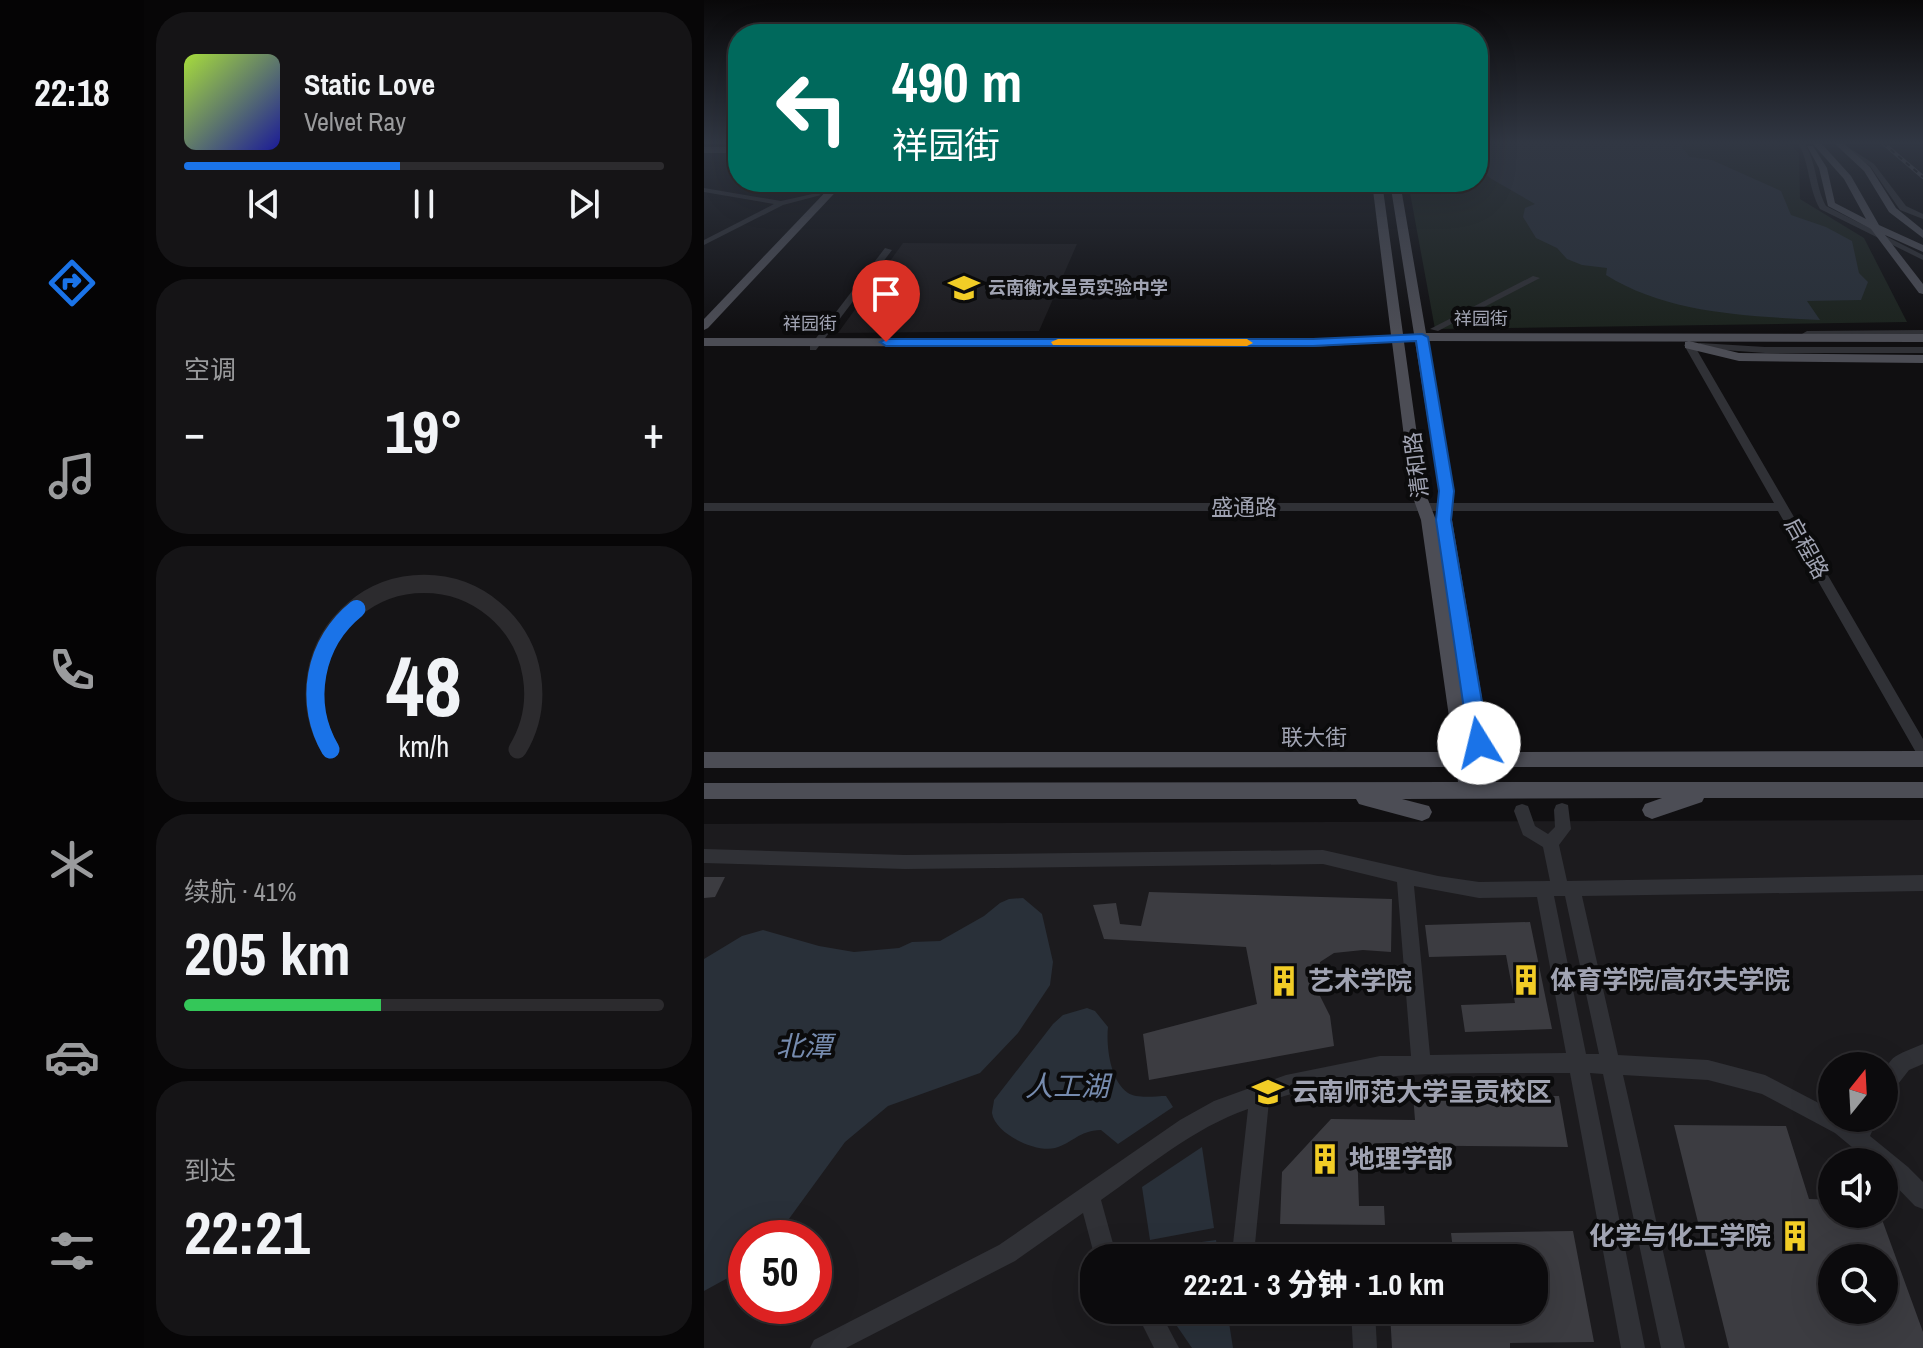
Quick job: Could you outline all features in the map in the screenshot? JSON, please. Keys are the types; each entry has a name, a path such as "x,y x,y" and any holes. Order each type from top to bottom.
{"main road":[{"path":"704,311 806,206"},
{"path":"704,326 817,206"},
{"name":"清和路","path":"1380,206 1418,492 1429,520 1478,790"},
{"name":"清和路","path":"1399,206 1446,491 1444,520 1473,762"},
{"path":"1834,206 1923,249"},
{"path":"1864,206 1881,238 1923,291"},
{"path":"1880,206 1886,224 1923,274"},
{"path":"1888,206 1923,236"},
{"name":"祥园街","path":"1470,342 1923,336"},
{"name":"祥园街","path":"704,342 815,345"},
{"name":"祥园街","path":"704,348 1422,342 1923,347"},
{"path":"1689,345 1722,355 1923,359"},
{"name":"联大街","path":"704,760 1473,762 1923,759"},
{"path":"1336,790 1422,812"},
{"path":"1652,810 1713,790"},
{"path":"704,791 1923,790"}],"street":[{"path":"704,243 775,206"},
{"path":"1822,206 1923,258"},
{"path":"1902,206 1923,217"},
{"path":"815,345 888,250"},
{"path":"1435,329 1536,278"},
{"path":"1735,337 1758,334 1923,336"},
{"name":"启程路","path":"1689,345 1923,752"},
{"name":"盛通路","path":"704,507 1784,507"},
{"path":"1550,843 1563,829 1562,810"},
{"path":"1522,811 1529,830 1550,843 1559,888 1578,1063 1633,1348"},
{"path":"704,856 905,862 1323,857 1479,890 1923,883"},
{"path":"1405,875 1421,1065"},
{"path":"1559,888 1611,1064 1673,1348"},
{"path":"1898,1068 1902,1063 1923,1054"},
{"path":"822,1348 1007,1253 1187,1127 1221,1108 1286,1085 1380,1066 1578,1063 1708,1070 1765,1085 1842,1126 1901,1174 1923,1198"},
{"path":"1244,1244 1259,1097"},
{"path":"1858,1139 1861,1132"},
{"path":"1089,1196 1102,1244"},
{"path":"1154,1324 1167,1348"},
{"path":"1363,1324 1365,1348"}],"shaded area":[{"path":"1412,206 1811,206 1864,238 1907,322 1435,329"},
{"name":"云南衡水呈贡实验中学","path":"903,243 1077,244 1039,331 838,333"},
{"name":"云南师范大学呈贡校区","path":"1923,820 1923,1348 704,1348 704,824"}],"water":[{"path":"1787,206 1791,215 1826,227 1852,241 1859,273 1868,282 1861,300 1807,301 1820,320 1709,311 1655,298 1606,275 1607,268 1582,265 1567,259 1557,248 1536,238 1523,217 1525,208"},
{"name":"北潭","path":"1023,898 1042,914 1053,962 1050,985 1018,1033 980,1073 888,1106 845,1142 788,1220 728,1220 728,1278 704,1291 704,959 742,936 763,930 854,952 899,948 912,942 940,941 1009,899"},
{"name":"人工湖","path":"1087,1008 1095,1011 1108,1027 1110,1063 1122,1087 1136,1096 1166,1096 1173,1107 1118,1144 1101,1130 1047,1149 1028,1145 1008,1135 995,1121 992,1113 994,1100 1053,1024 1063,1015"},
{"path":"1202,1147 1214,1228 1150,1240 1142,1187"},
{"path":"1216,1240 1217,1244 1188,1244"},
{"path":"1176,1324 1229,1324 1233,1348 1192,1348"}],"building":[{"path":"704,877 725,877 715,897 704,898"},
{"name":"艺术学院","path":"1149,892 1392,899 1391,952 1363,950 1334,953 1320,962 1316,988 1330,1016 1334,1046 1149,1080 1143,1034 1257,1004 1246,947 1104,939 1093,905 1116,903 1120,924 1141,926"},
{"name":"体育学院/高尔夫学院","path":"1530,922 1552,1029 1465,1032 1461,1005 1515,1003 1506,955 1429,957 1425,925"},
{"name":"地理学部","path":"1413,1095 1559,1096 1568,1147 1357,1145 1359,1206 1384,1206 1385,1225 1280,1224 1282,1172 1331,1119 1415,1120"},
{"name":"化学与化工学院","path":"1674,1125 1786,1126 1809,1199 1818,1199 1818,1228 1885,1228 1891,1244 1818,1244 1818,1324 1898,1324 1898,1263 1923,1332 1923,1348 1729,1348"},
{"path":"1573,1231 1594,1342 1510,1343 1510,1348 1392,1348 1391,1324 1548,1324 1548,1244 1452,1244 1451,1233"}],"slow traffic":[{"path":"1058,342 1247,343"}],"place":[{"name":"云南衡水呈贡实验中学","path":"964,288"},
{"name":"体育学院/高尔夫学院","path":"1526,980"},
{"name":"艺术学院","path":"1284,981"},
{"name":"云南师范大学呈贡校区","path":"1268,1092"},
{"name":"地理学部","path":"1325,1159"},
{"name":"化学与化工学院","path":"1795,1236"}],"route":[{"path":"886,342 1313,343 1422,337 1446,491 1444,520 1479,743"}]}
